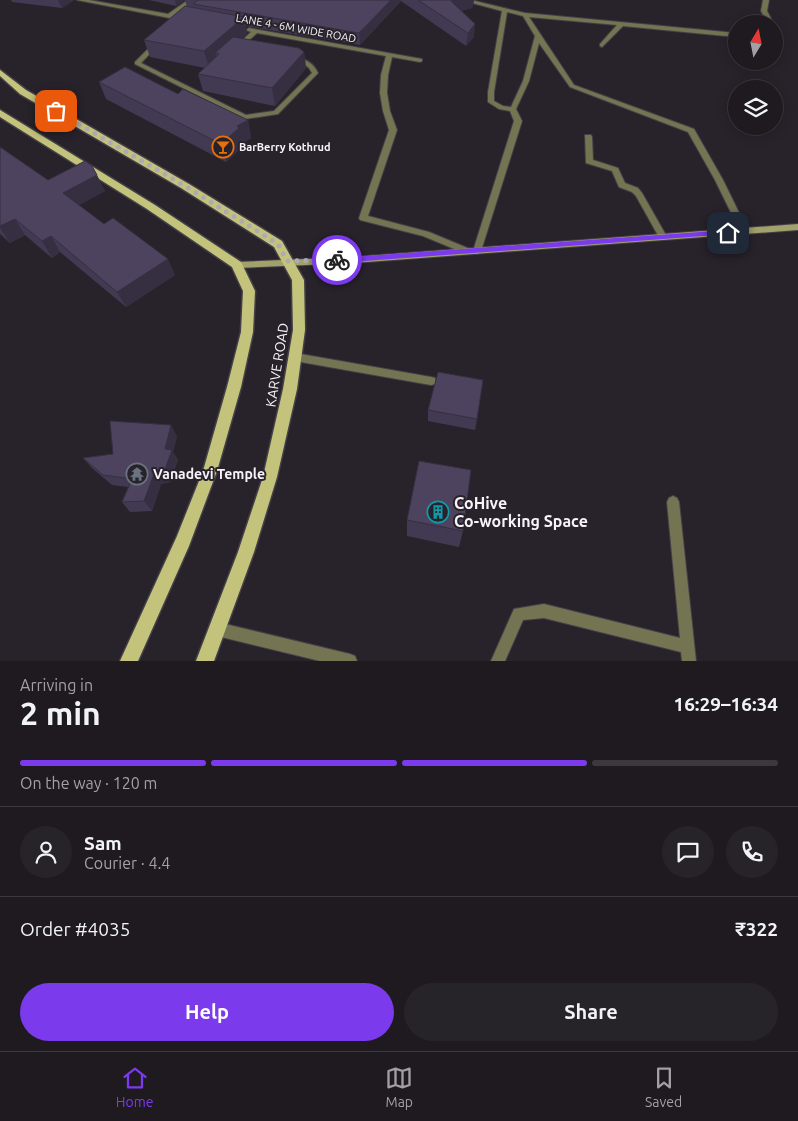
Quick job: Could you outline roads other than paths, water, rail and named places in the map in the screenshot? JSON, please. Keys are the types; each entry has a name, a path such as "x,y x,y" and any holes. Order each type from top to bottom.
{"main road":[{"name":"KARVE ROAD","path":"0,72 23,92 185,186 278,244 298,280 300,330 270,477 246,552 205,661"},
{"path":"1,114 151,207 236,265 249,291 247,332 234,387 210,471 183,540 129,661"}],"street":[{"path":"80,0 194,20"},
{"path":"169,16 192,0"},
{"path":"464,0 476,1 525,15 728,34"},
{"path":"766,0 764,11 766,15"},
{"path":"505,10 491,102 501,108 513,109"},
{"path":"525,15 572,86 691,131 719,180 744,231"},
{"path":"174,28 185,18"},
{"path":"602,45 622,24"},
{"name":"LANE 4 - 6M WIDE ROAD","path":"238,28 420,60"},
{"path":"228,56 256,31"},
{"path":"167,34 137,63 195,87 245,117 276,113 315,73 313,68 304,61 284,58"},
{"path":"477,251 518,121 513,109 526,81 538,36"},
{"path":"235,50 245,52"},
{"path":"389,55 383,74 385,110 393,130 363,218 426,234 467,252"},
{"path":"588,137 589,161 609,167 618,174 622,185 635,190 663,237"},
{"path":"236,265 287,261 353,260 798,228"},
{"path":"295,357 431,380"},
{"path":"498,661 519,614 544,611 688,654 673,502"},
{"path":"217,629 350,661"}],"place":[{"name":"BarBerry Kothrud","path":"223,147"},
{"name":"Vanadevi Temple","path":"137,474"},
{"name":"CoHive Co-working Space","path":"438,512"}]}
